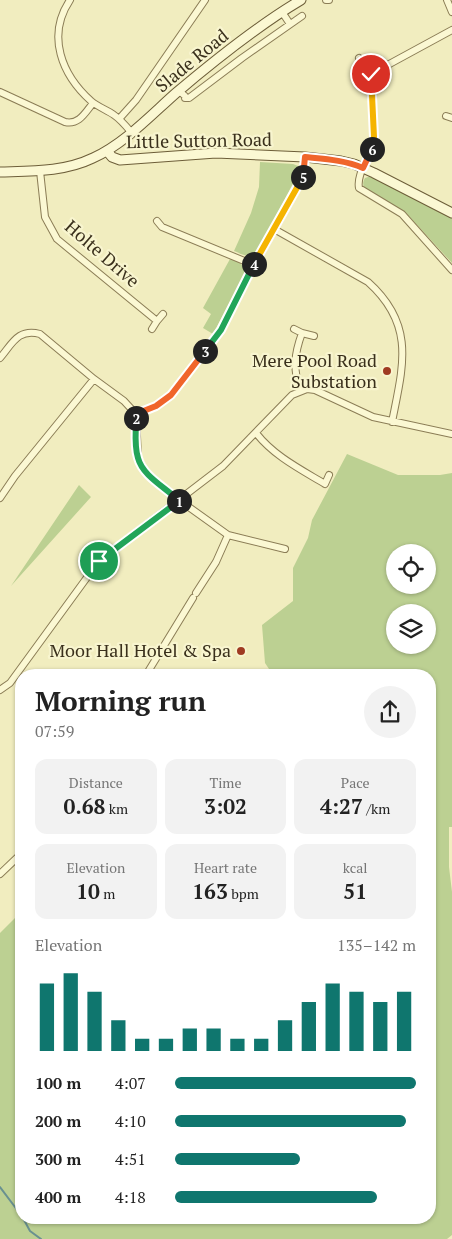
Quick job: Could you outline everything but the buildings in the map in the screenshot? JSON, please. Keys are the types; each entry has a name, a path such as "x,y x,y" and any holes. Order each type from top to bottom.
{"street":[{"path":"70,0 62,15 60,26 61,59 74,84 93,103 118,119 131,132"},
{"path":"118,119 136,100 205,0"},
{"name":"Slade Road","path":"107,152 179,91 282,12 301,0"},
{"path":"447,0 452,12"},
{"path":"282,12 290,24"},
{"path":"179,91 185,98 189,98 302,16"},
{"path":"370,76 373,72 452,30"},
{"path":"359,58 370,76 374,137 373,148 358,181 359,188 402,214 452,270"},
{"path":"0,92 72,124 93,103"},
{"name":"Little Sutton Road","path":"0,172 40,171 74,166 107,152 112,157 120,160 216,153 305,157 354,164 452,213"},
{"path":"136,414 156,406 171,395 221,330 254,265 303,178 305,157"},
{"name":"Holte Drive","path":"40,171 45,217 57,240 157,320"},
{"path":"157,221 162,226 254,265"},
{"path":"274,229 368,282 381,294 388,304 398,326 403,353 402,369 392,422"},
{"path":"152,329 163,314"},
{"path":"294,329 314,336"},
{"path":"0,358 17,337 33,332 40,334 94,379 124,401 136,414 136,451 140,464 155,481 228,535 285,549"},
{"path":"300,391 295,374 295,359 302,333"},
{"path":"0,498 94,379"},
{"path":"20,669 99,561 223,466 285,400 300,391 315,390 373,417 452,434"},
{"path":"256,433 275,454 325,484"},
{"path":"321,492 329,475"},
{"path":"150,669 216,562 228,535"},
{"path":"0,690 10,683 15,676"},
{"path":"0,874 15,860"}],"green space":[{"path":"260,162 293,164 298,166 299,172 256,254 247,256 234,251 251,213 259,187"},
{"path":"371,176 452,217 452,263 407,214 366,190 363,181"},
{"path":"230,259 242,265 245,273 213,334 203,328 211,314 203,308"},
{"path":"347,454 398,475 440,475 452,473 452,827 449,827 449,867 452,892 452,1235 447,1239 0,1239 0,933 15,918 15,1224 436,1224 436,669 269,669 265,663 262,625 293,601 293,568 308,538 312,520"},
{"path":"79,485 91,497 11,586"}],"waterway":[{"path":"0,1187 15,1207"},
{"path":"26,1224 30,1231 41,1239"}],"place":[{"name":"Mere Pool Road Substation","path":"387,371"},
{"name":"Moor Hall Hotel & Spa","path":"241,651"}],"route":[{"path":"99,561 179,500 155,481 140,464 136,451 136,414 156,406 171,395 221,330 254,265 303,178 305,157 340,161 363,168 373,148 374,137 371,74"}]}
